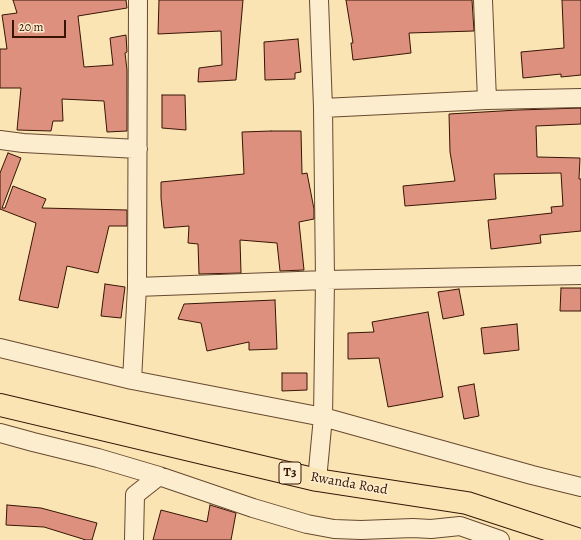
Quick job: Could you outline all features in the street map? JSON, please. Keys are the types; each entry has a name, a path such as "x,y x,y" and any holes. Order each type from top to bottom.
{"highway":[{"name":"Rwanda Road","path":"0,405 317,480 467,503 580,540"}],"street":[{"path":"132,380 137,287 138,0"},
{"path":"317,480 323,417 325,280 323,108 319,0"},
{"path":"483,0 487,100"},
{"path":"323,108 487,100 581,98"},
{"path":"0,140 23,143 138,149"},
{"path":"137,287 325,280 581,275"},
{"path":"0,348 132,380 323,417 524,473 581,487"},
{"path":"0,432 159,476 253,508 307,524 334,529 431,529 500,540"},
{"path":"134,540 135,495 159,476"},
{"path":"459,533 467,503"}],"building":[{"path":"13,0 126,0 127,8 78,16 84,67 113,65 110,38 126,35 127,131 107,132 104,101 62,99 63,121 53,121 51,131 17,130 21,88 0,88 0,49 7,49 2,15 17,13"},
{"path":"159,0 243,0 236,80 198,82 199,68 222,65 221,31 158,34"},
{"path":"346,0 472,0 474,31 409,33 411,53 353,60 351,43 353,43"},
{"path":"562,0 581,0 581,75 561,77 561,74 523,78 521,52 564,48"},
{"path":"298,39 301,72 295,73 295,79 265,80 264,42"},
{"path":"162,95 185,95 186,130 162,128"},
{"path":"581,108 581,124 536,126 537,157 580,158 579,179 581,179 581,231 540,235 541,243 491,249 488,220 552,213 551,207 563,206 561,173 494,174 496,199 405,206 403,186 455,181 450,152 449,114"},
{"path":"301,131 302,174 307,173 314,209 314,219 299,222 304,270 280,271 277,243 240,240 241,273 199,274 198,244 188,243 189,226 164,228 161,182 244,174 242,132"},
{"path":"8,153 21,158 2,208 5,208 13,186 46,199 42,208 127,210 127,226 109,226 98,273 67,266 58,308 19,300 36,223 0,209 0,173"},
{"path":"105,284 125,287 121,318 101,316"},
{"path":"561,288 581,288 581,311 560,311"},
{"path":"459,289 464,315 443,319 438,292"},
{"path":"275,300 277,349 249,350 249,342 207,351 201,323 178,319 184,304"},
{"path":"428,312 443,397 388,407 379,358 348,359 348,333 374,332 372,322"},
{"path":"517,324 519,350 484,354 481,328"},
{"path":"282,373 307,373 307,390 282,391"},
{"path":"474,384 479,416 464,419 458,387"},
{"path":"7,505 41,508 97,523 92,540 86,540 44,527 6,525"},
{"path":"210,505 236,513 231,540 153,540 161,510 207,522"}]}
